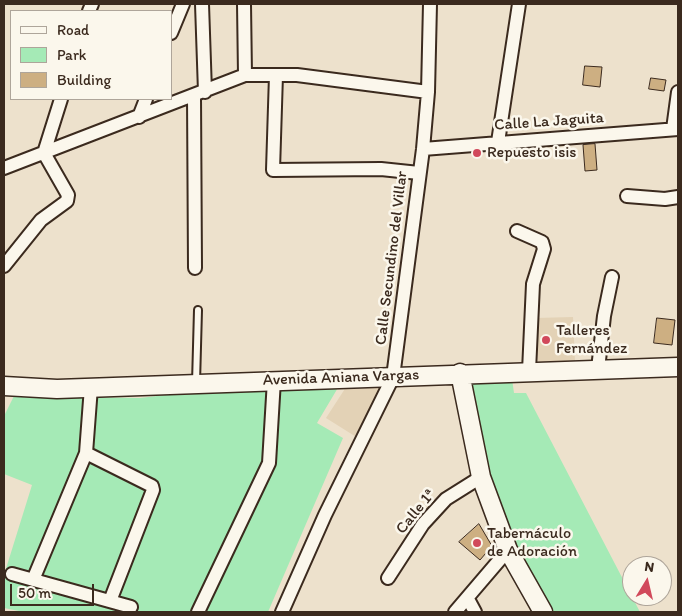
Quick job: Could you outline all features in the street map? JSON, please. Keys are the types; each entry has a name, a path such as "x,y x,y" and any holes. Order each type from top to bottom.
{"main road":[{"name":"Avenida Aniana Vargas","path":"5,389 670,367"},
{"path":"460,373 481,477 508,550 543,612"}],"street":[{"path":"172,31 183,4"},
{"path":"195,268 202,4"},
{"path":"244,4 245,76"},
{"name":"Calle Secundino del Villar","path":"282,612 347,470 393,377 428,92 430,4"},
{"path":"498,142 519,4"},
{"path":"276,75 273,170 381,169 419,173"},
{"path":"4,168 245,76 297,75 428,92"},
{"path":"675,129 678,92"},
{"path":"4,266 41,220 67,201 68,195 44,153 61,100"},
{"path":"139,117 146,100"},
{"name":"Calle La Jaguita","path":"422,149 675,129"},
{"path":"627,196 665,199 678,197"},
{"path":"517,230 542,242 544,249 532,284 529,371"},
{"path":"598,369 604,316 612,277"},
{"path":"670,367 678,377"},
{"path":"198,612 269,463 274,380"},
{"path":"33,580 86,453 91,387"},
{"path":"86,453 152,486 153,490 110,601"},
{"name":"Calle 1ª","path":"388,578 423,524 446,499 481,477"},
{"path":"455,612 508,550"},
{"path":"12,574 131,607"},
{"path":"468,599 475,612"}],"lane":[{"path":"196,383 198,310"}],"shaded area":[{"path":"573,317 575,361 538,363 536,318"},
{"path":"350,381 391,381 361,440 326,418"}],"green space":[{"path":"512,379 514,393 526,393 622,577 622,606 637,606 640,612 549,612 515,548 480,446 465,380"},
{"path":"258,384 339,386 317,423 343,438 268,612 24,612 4,608 4,575 32,485 4,474 4,416 14,396 140,398"}],"building":[{"path":"585,66 602,67 600,87 583,85"},
{"path":"651,78 666,80 664,91 649,89"},
{"path":"595,144 597,170 585,171 583,145"},
{"path":"657,318 675,320 672,345 654,343"},
{"path":"479,524 492,546 480,560 459,542"}],"place":[{"name":"Repuesto isis","path":"477,153"},
{"name":"Talleres Fernández","path":"546,340"},
{"name":"Tabernáculo de Adoración","path":"477,543"}]}
